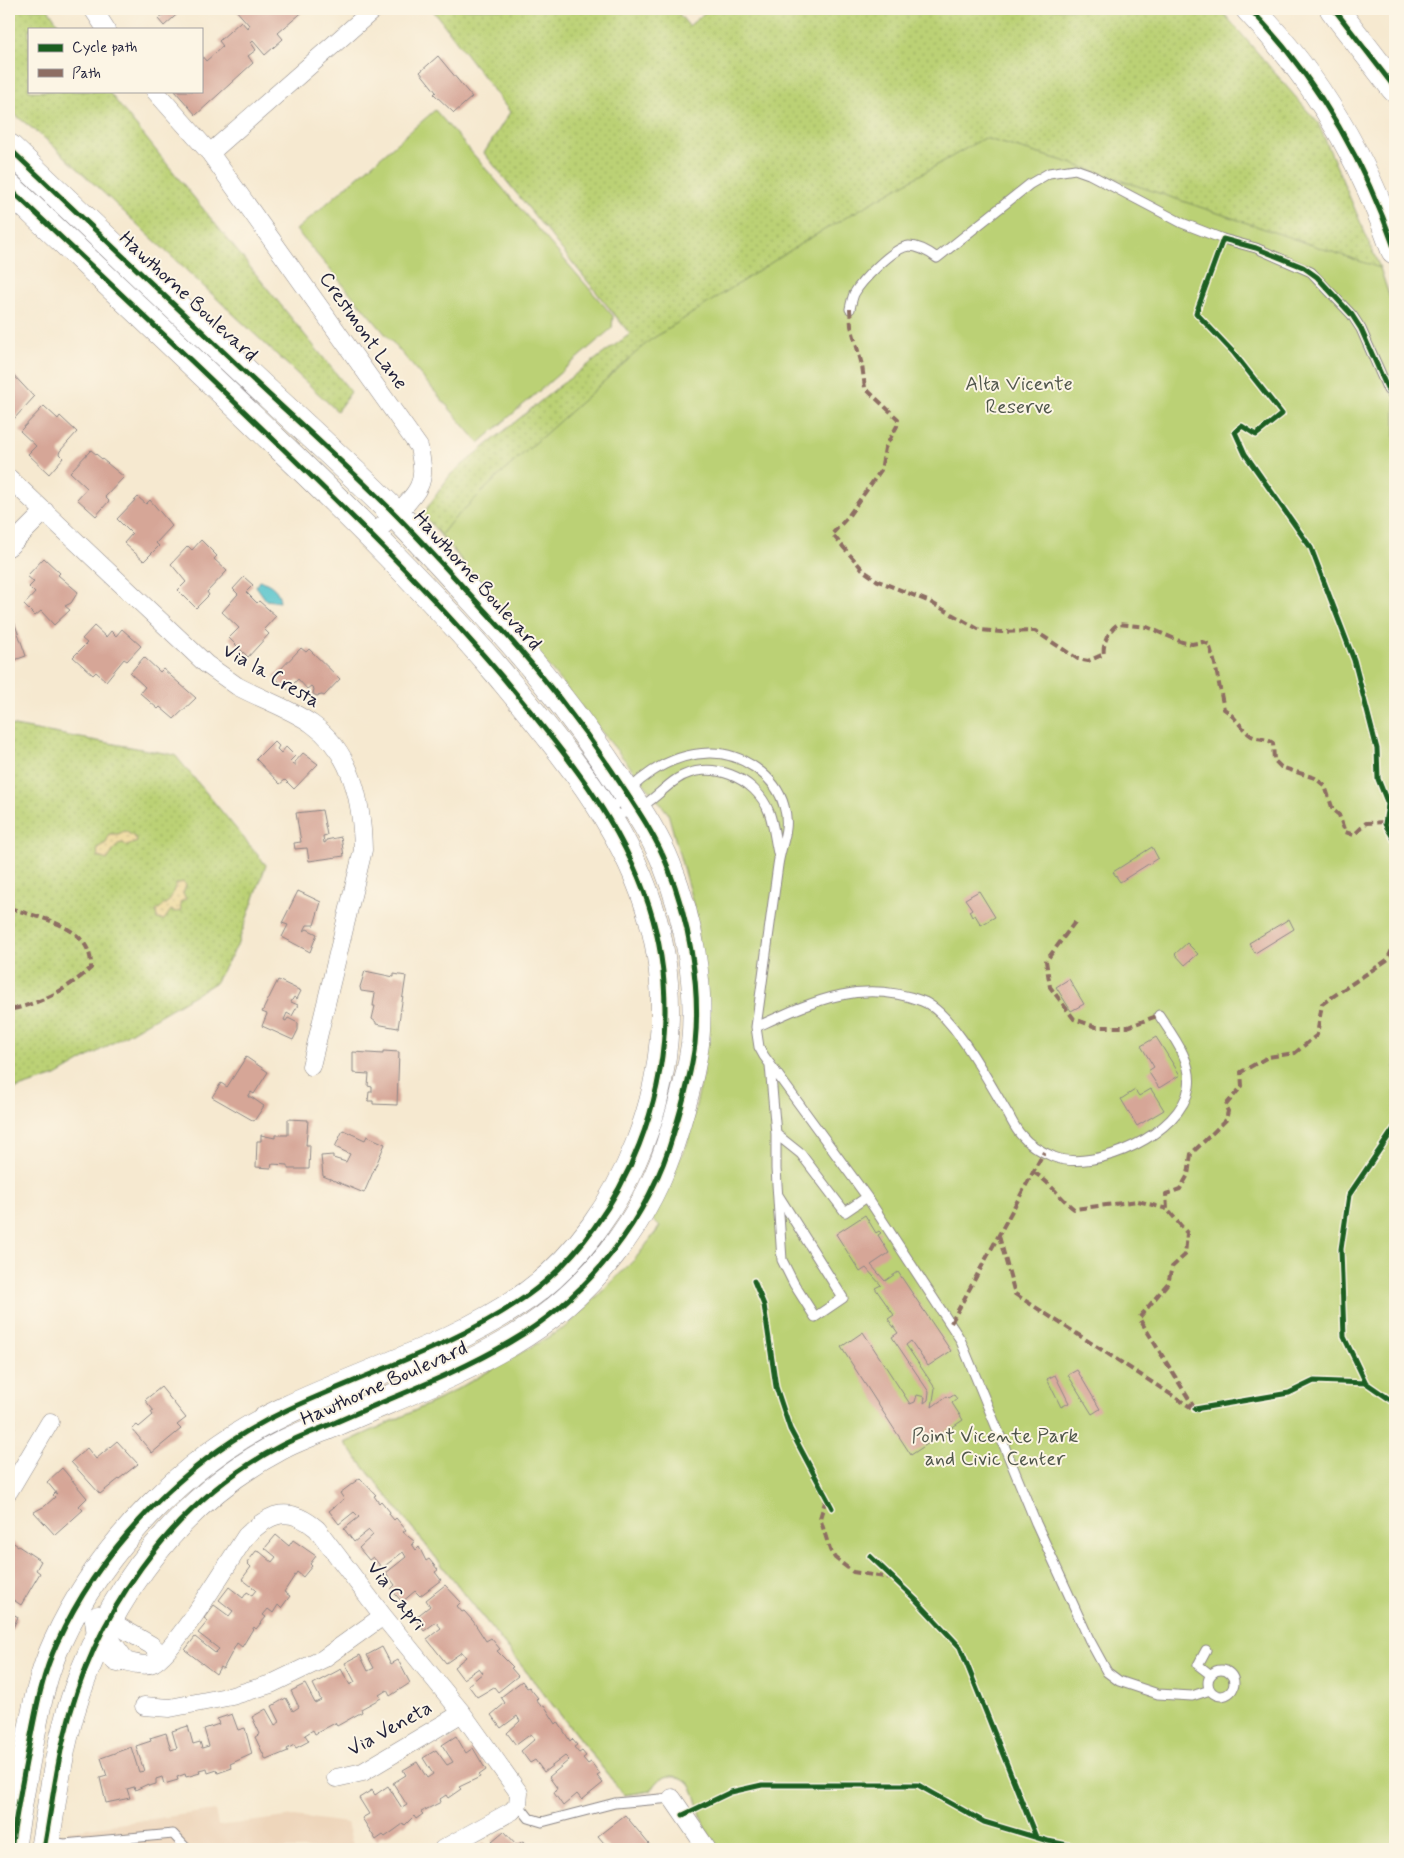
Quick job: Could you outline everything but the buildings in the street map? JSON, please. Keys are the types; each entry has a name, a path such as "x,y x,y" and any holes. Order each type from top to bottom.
{"main road":[{"path":"1250,9 1277,37 1341,126 1381,208 1395,250"},
{"path":"1334,9 1395,88"},
{"name":"Hawthorne Boulevard","path":"9,148 395,514 529,660 592,740 648,826 667,866 684,920 695,981 695,1040 687,1090 668,1153 647,1201 620,1242 588,1280 554,1312 514,1340 478,1360 280,1446 190,1510 152,1553 122,1592 105,1642 75,1698 63,1738 45,1845"},
{"name":"Hawthorne Boulevard","path":"9,188 372,535 453,619 525,704 571,764 630,858 649,904 662,956 666,1004 662,1062 652,1112 632,1163 602,1218 561,1266 530,1293 496,1315 444,1342 280,1413 234,1439 186,1475 112,1552 82,1595 55,1646 38,1699 11,1849"},
{"path":"105,1642 96,1601 97,1584 112,1552"}],"street":[{"path":"93,9 105,28"},
{"path":"210,153 374,9"},
{"name":"Crestmont Lane","path":"156,92 210,153 419,447 423,465 419,487 395,514 372,535"},
{"name":"Via la Cresta","path":"9,478 206,664 237,686 313,724 332,744 347,765 358,791 363,820 363,850 311,1066"},
{"path":"9,547 45,511"},
{"path":"9,1491 50,1422"},
{"name":"Via Capri","path":"105,1642 141,1664 152,1663 173,1644 246,1536 260,1522 288,1513 304,1518 317,1529 383,1616 462,1713 519,1793 518,1804"},
{"path":"144,1706 170,1708 232,1696 271,1684 323,1659 383,1616"},
{"path":"105,1642 162,1655"},
{"name":"Via Veneta","path":"336,1778 363,1772 462,1713"},
{"path":"672,1798 708,1849"},
{"path":"443,1849 512,1811 518,1804"}],"lane":[{"path":"850,309 853,296 859,287 894,251 909,246 927,251 937,258 1030,184 1049,173 1075,169 1089,174 1182,223 1224,239 1256,248 1311,272 1352,315 1361,329 1388,390 1395,398"},
{"path":"606,817 631,800 644,777 681,757 713,753 729,755 745,762 771,780 779,791 785,807 788,828 779,860 756,1027 759,1047 770,1065 867,1197 960,1338 1036,1523 1089,1639 1107,1672 1119,1681 1158,1694 1192,1696 1210,1690"},
{"path":"606,817 631,800 685,775 709,770 724,772 749,785 761,796 770,812 779,860"},
{"path":"756,1027 811,1002 836,994 859,992 892,994 924,1001 944,1016 959,1035 1022,1136 1037,1149 1055,1157 1092,1159 1112,1156 1150,1135 1169,1120 1180,1107 1190,1087 1188,1068 1159,1015"},
{"path":"770,1065 776,1134 778,1196 782,1260 794,1284 815,1317 843,1298 778,1196"},
{"path":"776,1134 801,1154 845,1212 867,1197"},
{"path":"1206,1650 1198,1665 1211,1675"},
{"path":"1218,1670 1226,1671 1232,1677 1233,1685 1225,1695 1217,1695 1210,1690 1208,1682 1211,1675 1218,1670"},
{"path":"518,1804 529,1818 542,1822 615,1803 672,1798"},
{"path":"45,1845 173,1834 186,1849"}],"shaded area":[{"path":"215,1810 218,1826 294,1816 347,1823 354,1849 68,1849 68,1831"}],"green space":[{"path":"9,9 48,9 61,28 28,28 28,92 109,92 351,392 337,411 48,141 9,110"},
{"name":"Point Vicente Park and Civic Center","path":"432,9 675,9 689,26 709,9 1220,9 1318,123 1380,268 1395,314 1395,1849 720,1849 705,1827 692,1787 680,1777 664,1777 650,1791 624,1795 345,1443 440,1399 566,1327 636,1259 660,1226 792,852 623,756 423,514 450,475 558,387 630,334 484,153 510,112"},
{"path":"435,110 613,316 612,328 479,443 296,230"},
{"name":"Point Vicente Park and Civic Center","path":"984,138 1067,162 1380,268 1395,314 1395,1849 720,1849 705,1827 692,1787 680,1777 664,1777 650,1791 624,1795 345,1443 440,1399 566,1327 635,1259 660,1227 651,1218 687,1144 703,1074 697,919 668,813 441,535 451,522 504,471 649,341 805,241"},
{"path":"9,725 175,755 266,865 237,946 215,983 56,1076 9,1091"}],"sand":[{"path":"125,831 136,838 137,842 127,846 123,843 118,844 107,860 98,857 97,848 106,843 109,834 118,834"},
{"path":"183,882 186,885 183,894 186,899 180,902 181,911 171,910 164,920 157,919 156,911 170,900 176,884"}],"water":[{"path":"259,581 267,583 274,588 280,598 280,602 266,600 256,586"}],"marked path":[{"path":"850,309 851,326 862,365 865,388 898,419 897,426 885,448 881,470 847,518 832,534 864,571 878,581 930,602 980,630 1001,632 1035,631 1078,659 1088,661 1104,654 1107,637 1118,624 1147,627 1182,642 1209,644 1224,709 1250,735 1273,743 1274,760 1281,767 1315,778 1325,786 1333,810 1339,815 1345,832 1354,835 1366,823 1386,822"},
{"path":"9,908 49,920 74,933 83,942 89,954 91,968 53,995 32,1004 9,1010"},
{"path":"1075,922 1046,961 1050,987 1074,1019 1096,1027 1128,1027 1159,1015"},
{"path":"1195,1409 1139,1318 1168,1283 1172,1267 1185,1255 1187,1233 1167,1209 1166,1194 1180,1189 1188,1175 1191,1154 1226,1120 1228,1111 1225,1106 1242,1086 1241,1072 1268,1057 1295,1053 1317,1035 1322,1004 1387,960 1395,944"},
{"path":"951,1323 1044,1152"},
{"path":"1033,1172 1074,1209 1138,1201 1167,1209"},
{"path":"999,1236 1015,1294 1192,1408"},
{"path":"826,1499 820,1518 830,1550 835,1558 853,1572 891,1578"}],"cycle path":[{"path":"1250,9 1296,63 1336,121 1369,184 1395,250"},
{"path":"1334,9 1395,88"},
{"path":"9,148 379,498 531,663 608,765 658,844 682,908 692,953 696,999 695,1044 691,1066 681,1110 663,1164 649,1195 632,1225 590,1279 538,1324 489,1354 423,1385 288,1442 241,1469 204,1498 171,1531 142,1567 116,1607 94,1648 77,1692 61,1751 44,1849"},
{"path":"9,188 209,377 418,583 499,673 565,754 605,812 637,874 649,906 657,936 665,996 665,1026 657,1087 639,1145 607,1208 594,1228 563,1264 528,1295 471,1329 410,1358 287,1410 251,1429 216,1452 183,1478 152,1507 98,1572 76,1607 51,1656 33,1724 11,1849"},
{"path":"1395,398 1388,390 1361,329 1352,315 1317,277 1303,267 1256,248 1223,239 1196,313 1233,352 1282,414 1256,435 1242,426 1235,432 1245,454 1311,548 1354,660 1377,749 1378,779 1388,804 1385,824 1395,841"},
{"path":"1395,1127 1349,1195 1341,1249 1344,1337 1366,1383 1395,1403"},
{"path":"754,1281 764,1305 776,1387 790,1429 832,1508"},
{"path":"1195,1409 1289,1393 1314,1381 1366,1383"},
{"path":"870,1556 916,1600 960,1647 1036,1837"},
{"path":"683,1815 731,1792 762,1785 918,1785 984,1822 1048,1841 1088,1849"}],"park label":[{"name":"Alta Vicente Reserve","path":"1019,396"}]}
